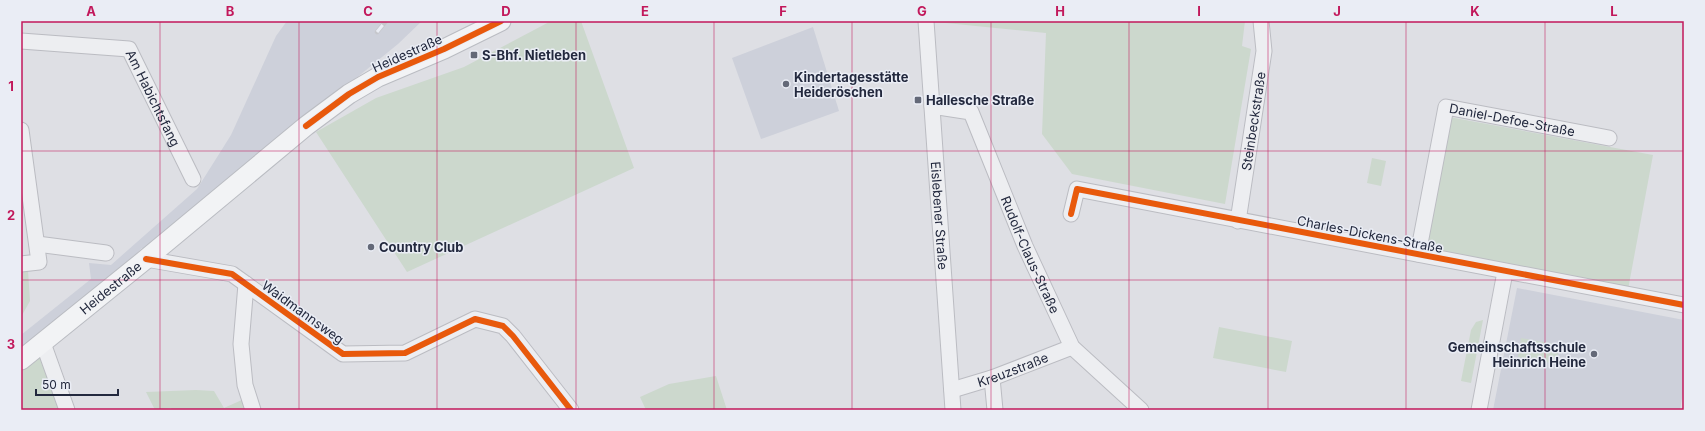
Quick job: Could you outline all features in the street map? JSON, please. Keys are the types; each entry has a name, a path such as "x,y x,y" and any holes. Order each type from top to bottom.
{"main road":[{"name":"Heidestraße","path":"21,360 146,259 306,126 349,94 378,77 444,49 501,21"}],"street":[{"name":"Eislebener Straße","path":"926,21 953,410"},
{"name":"Steinbeckstraße","path":"1238,221 1264,51 1261,21"},
{"name":"Am Habichtsfang","path":"21,41 129,49 192,179"},
{"name":"Rudolf-Claus-Straße","path":"932,106 971,112 1025,246 1072,348 1141,410"},
{"name":"Daniel-Defoe-Straße","path":"1418,254 1446,107 1609,138"},
{"path":"21,130 39,262 21,264"},
{"name":"Charles-Dickens-Straße","path":"1071,214 1077,189 1238,221 1684,305"},
{"path":"37,244 106,253"},
{"name":"Waidmannsweg","path":"146,259 232,274 343,354 405,353 475,319 503,326 513,336 572,410"},
{"path":"1479,410 1505,272"},
{"path":"246,284 241,344 245,385 253,410"},
{"path":"43,343 67,410"},
{"name":"Kreuzstraße","path":"952,390 992,378 1072,348"},
{"path":"992,378 995,410"}],"shaded area":[{"path":"287,21 422,21 398,44 145,250 142,248 134,256 135,258 21,348 21,335 91,279 89,263 111,265 197,189 231,135 276,36"},
{"path":"551,21 581,21 634,168 407,272 316,132 376,98 464,67"},
{"path":"936,21 1245,21 1242,46 1251,49 1225,204 1072,174 1042,134 1046,33"},
{"name":"Kindertagesstätte Heideröschen","path":"813,27 839,111 761,139 732,58"},
{"path":"1444,116 1653,155 1627,295 1418,254"},
{"path":"1372,158 1386,161 1381,186 1367,183"},
{"path":"21,270 28,270 30,301 21,317"},
{"name":"Gemeinschaftsschule Heinrich Heine","path":"1517,288 1684,320 1684,387 1680,410 1493,410"},
{"path":"1483,320 1471,383 1461,381 1471,330 1476,322"},
{"path":"1219,327 1292,341 1286,372 1213,358"},
{"path":"1521,338 1560,345 1556,364 1518,357"},
{"path":"41,356 59,410 21,410 21,371"},
{"path":"716,376 727,410 646,410 640,397 669,384"},
{"path":"196,390 214,391 224,408 244,399 248,410 172,410 171,408 155,410 146,392"}],"railway":[{"path":"377,32 386,21"}],"cycle path":[{"path":"306,126 349,94 378,77 444,49 501,21"},
{"path":"1071,214 1077,189 1684,305"},
{"path":"146,259 232,274 343,354 405,353 475,319 503,326 513,336 571,410"}],"place":[{"name":"S-Bhf. Nietleben","path":"474,55"},
{"name":"Kindertagesstätte Heideröschen","path":"786,84"},
{"name":"Hallesche Straße","path":"918,100"},
{"name":"Country Club","path":"371,247"},
{"name":"Gemeinschaftsschule Heinrich Heine","path":"1594,354"}]}
